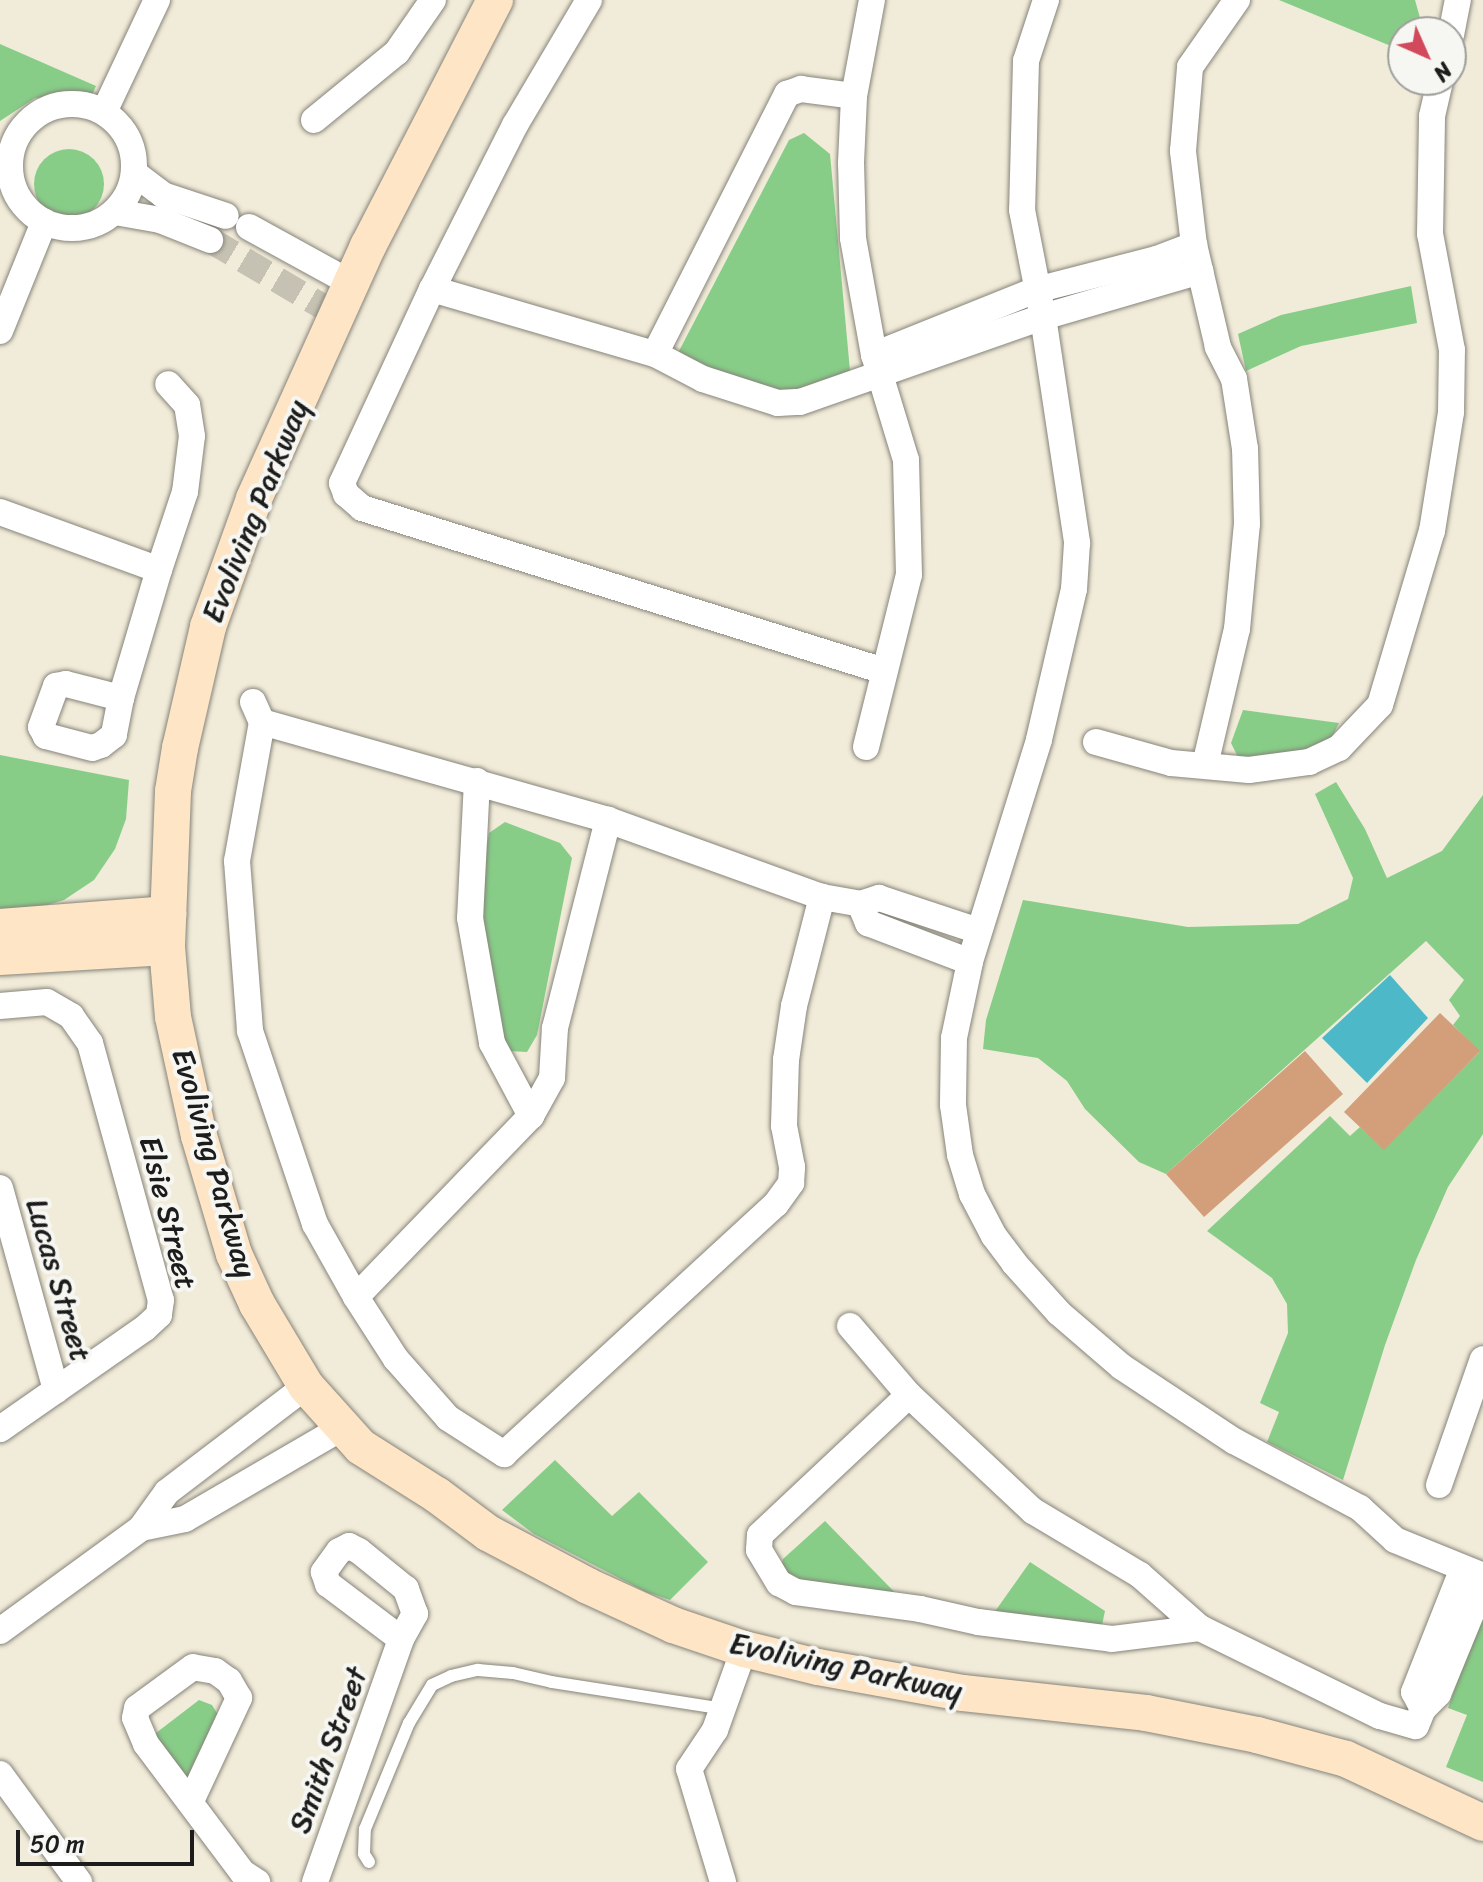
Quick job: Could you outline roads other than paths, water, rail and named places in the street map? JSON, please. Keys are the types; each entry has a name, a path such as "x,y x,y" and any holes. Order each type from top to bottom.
{"street":[{"path":"104,112 157,0"},
{"path":"314,120 397,52 433,0"},
{"name":"Evoliving Parkway","path":"495,0 351,283 254,499 208,627 189,701 173,791 168,931 173,1017 182,1072 234,1254 257,1304 306,1386 361,1447 437,1495 488,1533 588,1586 673,1625 744,1649 818,1667 963,1693 1146,1713 1257,1735 1346,1759 1483,1823"},
{"path":"589,0 515,125 432,289 342,483 346,494 362,508 884,671"},
{"path":"866,747 909,575 906,460 878,365 853,238 851,163 854,96 872,0"},
{"path":"1046,0 1026,61 1022,210 1043,317 1077,543 1074,589 1039,740 970,962 954,1038 953,1105 956,1130 972,1194 994,1236 1059,1313 1155,1391 1234,1441 1360,1508 1395,1540 1473,1572 1414,1692 1423,1709"},
{"path":"1205,765 1237,629 1247,524 1245,449 1234,379 1218,347 1194,245 1183,151 1190,67 1237,0"},
{"path":"655,354 787,94 801,89 854,96"},
{"path":"1096,742 1171,763 1249,770 1309,762 1339,748 1380,705 1432,531 1451,412 1450,338 1430,234 1432,116 1436,96"},
{"path":"74,103 104,112 115,121 131,144 134,173 124,200 115,212 102,220 73,229 44,222 31,214 13,189 9,159 21,130 44,110 74,103"},
{"path":"134,173 163,195 238,222 351,283"},
{"path":"115,212 160,220 210,240"},
{"path":"0,331 44,222"},
{"path":"432,289 655,354 703,379 778,403 800,402 1036,290 1157,259 1194,245"},
{"path":"878,365 1200,271"},
{"path":"121,698 185,492 192,436 187,405 168,384"},
{"path":"0,512 159,570"},
{"path":"822,897 794,1006 786,1060 784,1126 792,1167 791,1183 776,1204 504,1454 448,1418 396,1359 356,1297 315,1224 250,1031 237,861 258,712 608,820 822,897 860,904 879,898 979,931"},
{"path":"477,781 470,918 492,1043 531,1116"},
{"path":"356,1297 531,1116 552,1078 555,1028 608,820"},
{"path":"860,904 868,923 970,962"},
{"path":"0,927 168,931"},
{"path":"0,957 168,931"},
{"name":"Elsie Street","path":"0,1006 47,1002 71,1016 90,1043 161,1300 159,1315 145,1328 0,1429"},
{"name":"Lucas Street","path":"0,1188 56,1390"},
{"path":"850,1326 909,1395 1033,1511 1140,1575 1200,1628 1380,1716 1416,1726 1423,1709 1438,1694 1483,1585"},
{"path":"1439,1485 1476,1400 1483,1359"},
{"path":"0,1631 141,1528 167,1492 306,1386"},
{"path":"909,1395 760,1535 759,1550 779,1583 796,1592 920,1609 978,1622 1099,1637 1200,1628"},
{"path":"141,1528 185,1519 343,1427"},
{"name":"Smith Street","path":"315,1882 401,1639"},
{"path":"723,1882 689,1769 715,1730 744,1649"},
{"path":"191,1801 239,1698 229,1681 215,1671 193,1667 137,1708 135,1718 146,1744 243,1873 257,1882"},
{"path":"5,1790 79,1882"}],"lane":[{"path":"369,1862 364,1854 365,1829 409,1723 432,1685 451,1676 478,1670 513,1673 724,1709"}],"water":[{"path":"1390,975 1428,1018 1367,1083 1322,1038"}],"tunnel":[{"path":"210,240 337,315"}]}
